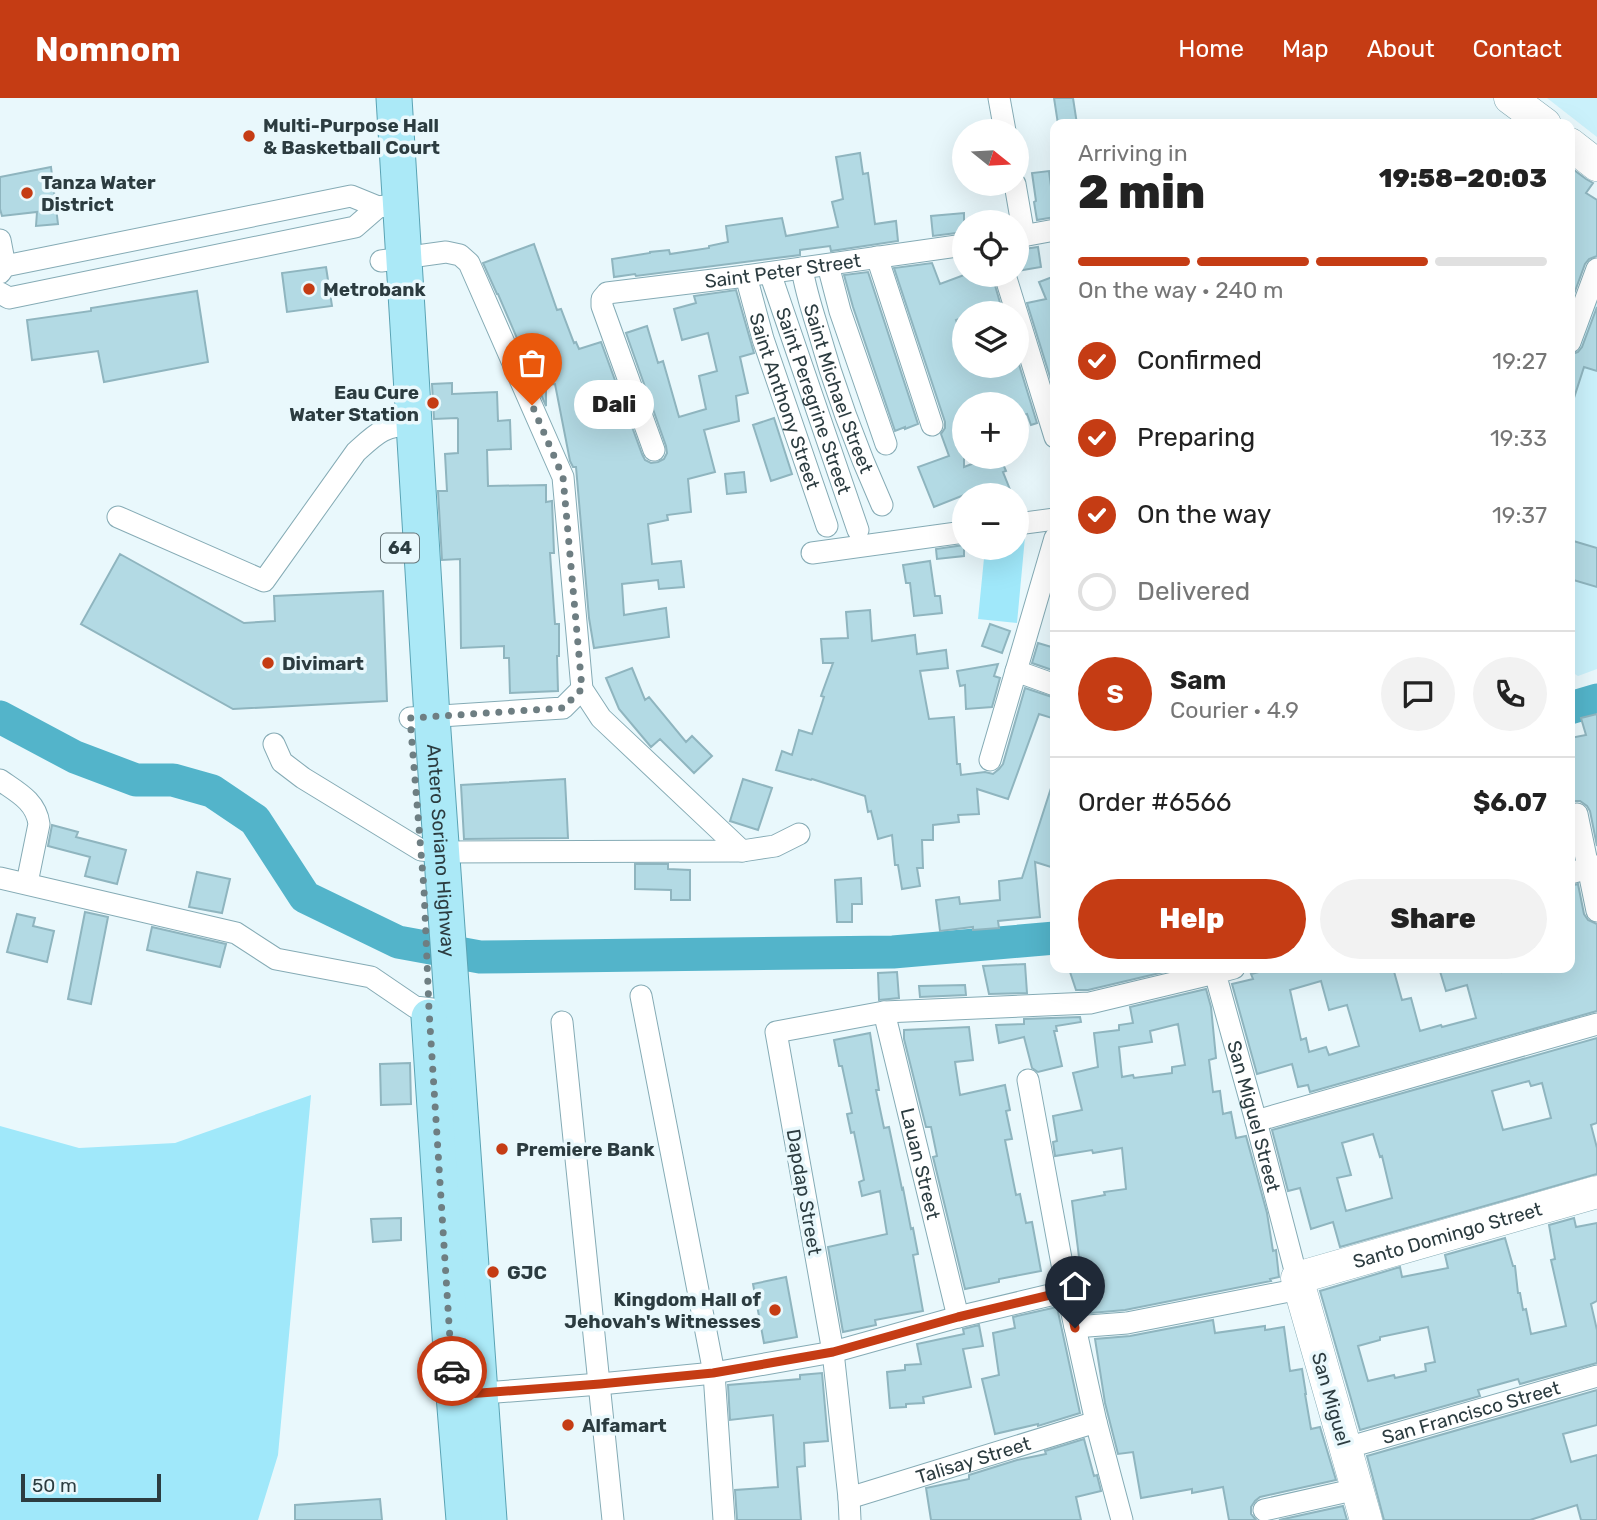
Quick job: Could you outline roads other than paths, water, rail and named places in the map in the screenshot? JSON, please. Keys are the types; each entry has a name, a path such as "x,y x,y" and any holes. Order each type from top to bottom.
{"main road":[{"name":"Antero Soriano Highway","path":"370,98 389,206 393,259 467,1394 464,1520"},
{"name":"Antero Soriano Highway","path":"389,206 394,98"},
{"path":"1510,98 1538,119"},
{"path":"1575,148 1597,165"},
{"name":"Santo Domingo Street","path":"1298,1283 1597,1192"},
{"name":"San Miguel","path":"1298,1283 1366,1520"},
{"name":"Antero Soriano Highway","path":"467,1394 489,1520"}],"street":[{"path":"999,98 1003,119"},
{"path":"0,240 3,270 351,196 389,206"},
{"path":"0,293 9,298 355,227 389,206"},
{"path":"1029,235 1050,231"},
{"name":"Saint Peter Street","path":"654,450 602,306 602,299 607,293 952,247"},
{"path":"393,259 446,252 460,254 469,263 563,477 582,689 601,718 742,851"},
{"path":"877,257 932,425"},
{"path":"828,265 840,311 886,444"},
{"name":"Saint Michael Street","path":"802,268 829,367 882,505"},
{"path":"1575,329 1597,270"},
{"name":"Saint Peregrine Street","path":"770,273 858,530"},
{"name":"Saint Anthony Street","path":"746,276 763,339 827,526"},
{"path":"1009,287 1050,421"},
{"path":"118,517 264,581 356,452 373,437 403,425"},
{"path":"1029,522 1050,520"},
{"path":"812,553 952,534"},
{"path":"990,760 1050,555"},
{"path":"1016,671 1050,683"},
{"path":"421,718 563,708 582,689"},
{"path":"274,744 282,762 303,778 431,851 742,851 775,846 799,834"},
{"path":"0,780 23,796 38,816 39,824 27,883"},
{"path":"1577,814 1585,869 1597,911"},
{"path":"0,878 236,933 276,959 371,977 415,1007 440,994"},
{"path":"884,1012 1090,1003 1212,973"},
{"name":"San Miguel Street","path":"1225,973 1256,1121 1298,1283"},
{"path":"641,996 713,1373 724,1520"},
{"name":"Dapdap Street","path":"850,1520 833,1352 776,1032 884,1012"},
{"name":"Lauan Street","path":"884,1012 958,1317"},
{"path":"562,1022 613,1520"},
{"path":"1256,1121 1597,1024"},
{"path":"1028,1080 1067,1291 1096,1422 1122,1520"},
{"path":"1075,1328 1128,1323 1298,1283"},
{"path":"467,1394 713,1373 833,1352 958,1317 1067,1291"},
{"name":"San Francisco Street","path":"1346,1448 1597,1376"},
{"name":"Talisay Street","path":"849,1498 1096,1422"},
{"path":"1264,1510 1357,1489"}],"waterway":[{"path":"1575,707 1597,700"},
{"path":"0,717 75,757 136,780 173,780 212,791 255,820 305,897 398,942 480,957 893,952 1050,938"}],"place":[{"name":"Multi-Purpose Hall & Basketball Court","path":"249,136"},
{"name":"Tanza Water District","path":"27,193"},
{"name":"Metrobank","path":"309,289"},
{"name":"Eau Cure Water Station","path":"433,403"},
{"name":"Dali","path":"532,405"},
{"name":"Divimart","path":"268,663"},
{"name":"Premiere Bank","path":"502,1149"},
{"name":"GJC","path":"493,1272"},
{"name":"Kingdom Hall of Jehovah's Witnesses","path":"775,1310"},
{"name":"Alfamart","path":"568,1425"}]}
